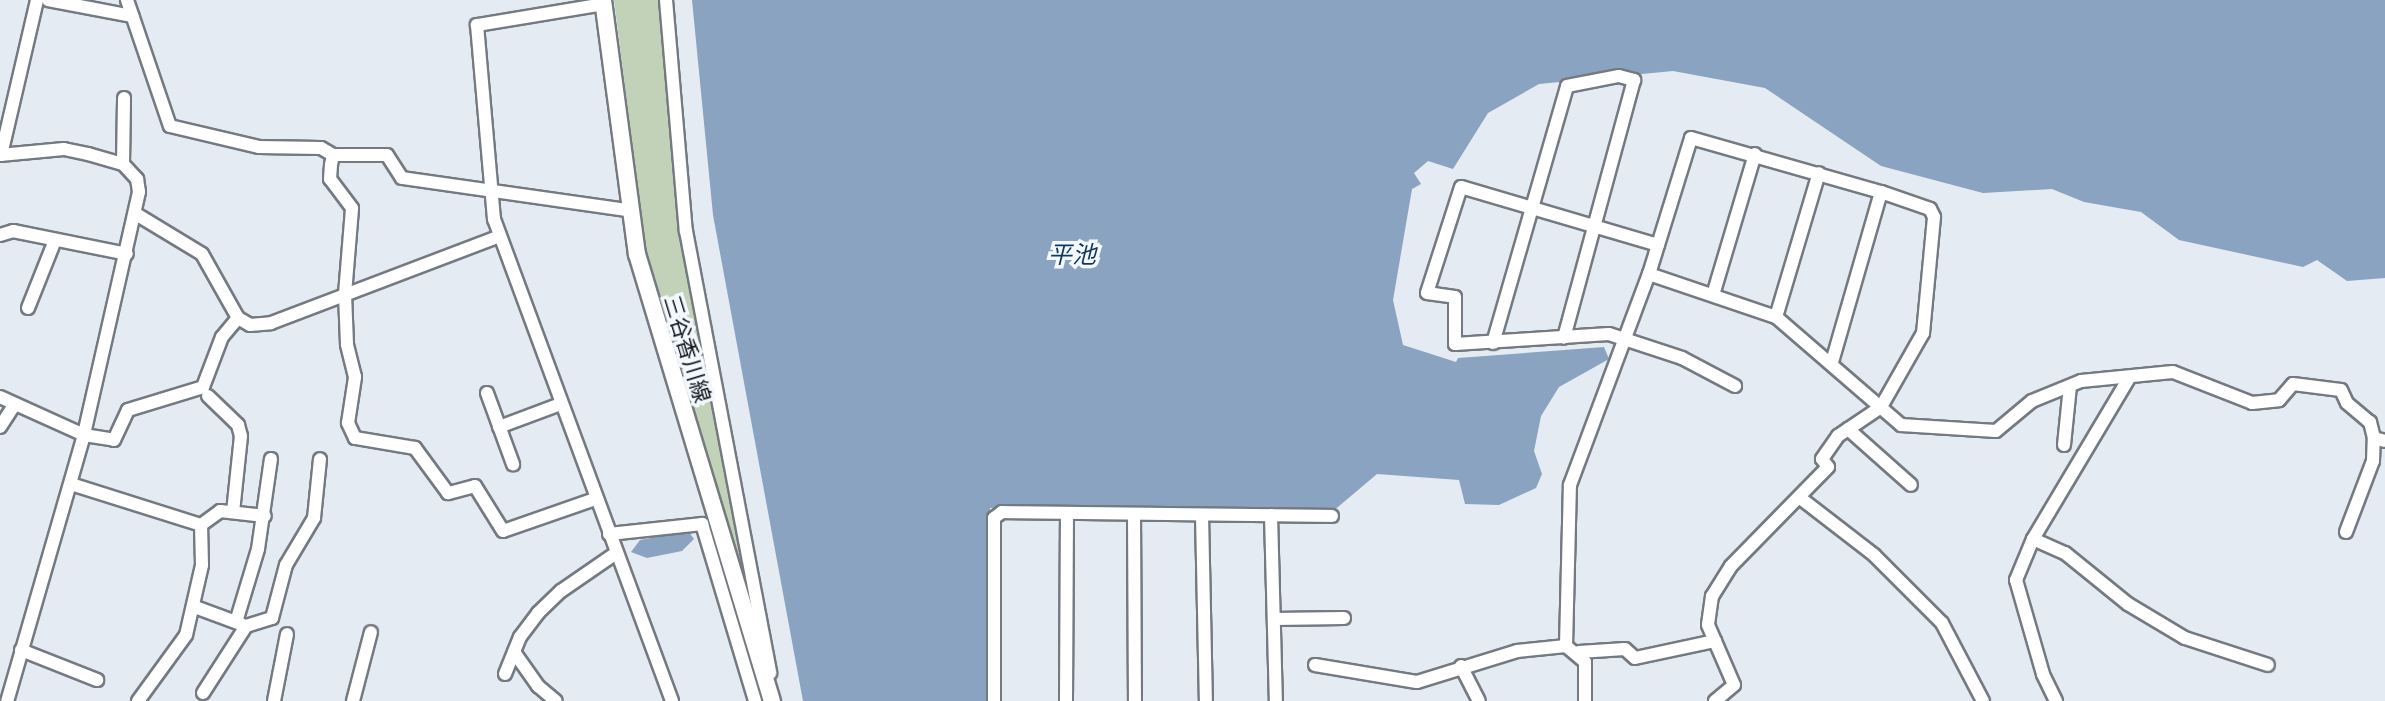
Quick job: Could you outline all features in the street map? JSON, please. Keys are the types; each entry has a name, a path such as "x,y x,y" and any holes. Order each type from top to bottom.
{"main road":[{"name":"三谷香川線","path":"603,2 628,210 648,295 770,694"}],"street":[{"path":"7,701 6,680 21,650 71,484 136,214 137,179 123,164 64,149 1,155 37,0"},
{"path":"48,0 132,16"},
{"path":"127,0 170,126 259,147 321,148 333,155 387,155 402,178 628,210"},
{"path":"666,0 686,231 761,616 770,694"},
{"path":"603,2 477,25 492,191 500,236 672,701"},
{"path":"1493,343 1567,86 1619,76 1634,80 1564,338"},
{"path":"123,164 124,98"},
{"path":"1566,646 1570,485 1626,341 1691,138 1819,173 1930,209 1934,217 1923,333 1881,407 1848,429 1822,459 1828,467 1731,566 1712,596 1706,614 1734,685 1715,701"},
{"path":"1713,295 1755,154"},
{"path":"333,155 330,179 352,208 345,294 347,344 355,377 348,423 355,438 415,448 448,493 475,486 503,531 595,499"},
{"path":"1776,317 1819,173"},
{"path":"1658,245 1461,187 1427,293 1455,297 1455,344 1609,334 1682,358 1735,386"},
{"path":"1832,362 1881,192"},
{"path":"136,214 202,254 238,318 250,325 271,323 500,236"},
{"path":"0,235 13,231 127,254"},
{"path":"28,308 55,240"},
{"path":"1649,274 1776,317 1832,362 1901,425 1966,433 1996,431 2032,401 2070,386 2173,372 2252,403 2279,400 2293,384 2341,390 2347,403 2370,422 2380,439 2346,532"},
{"path":"0,397 13,407 84,435 114,440 128,410 203,387 222,337 238,318"},
{"path":"2056,701 2043,674 2016,580 2033,539 2129,378"},
{"path":"2064,445 2070,386"},
{"path":"487,393 513,464"},
{"path":"208,396 238,425 241,436 233,512"},
{"path":"499,427 561,404"},
{"path":"0,427 13,407"},
{"path":"1848,429 1911,485"},
{"path":"241,436 257,437"},
{"path":"203,693 241,624 265,516 271,459"},
{"path":"195,607 241,624 272,618 286,565 314,518 320,459"},
{"path":"71,484 201,525"},
{"path":"1799,497 1874,555 1942,623 1983,701"},
{"path":"201,525 220,511 265,516"},
{"path":"994,701 994,518 1002,512 1332,516"},
{"path":"1066,701 1067,513"},
{"path":"1134,514 1135,701"},
{"path":"1202,515 1206,701"},
{"path":"1271,515 1276,701"},
{"path":"609,534 702,524 755,701"},
{"path":"138,701 186,635 195,607 202,565 201,525"},
{"path":"2033,539 2065,553 2128,604 2185,638 2268,665"},
{"path":"505,674 520,637 561,591 616,553"},
{"path":"1274,619 1344,618"},
{"path":"353,701 371,632"},
{"path":"274,701 287,634"},
{"path":"1315,665 1417,682 1517,651 1566,646 1579,652 1625,649 1635,658 1715,641"},
{"path":"21,650 97,680"},
{"path":"514,652 538,686 556,701"},
{"path":"1579,652 1585,662 1585,701"},
{"path":"1461,666 1479,701"}],"green space":[{"path":"614,0 664,0 677,184 753,610 648,268"}],"water":[{"name":"平池","path":"692,0 2385,0 2385,278 2347,281 2317,260 2303,267 2179,240 2141,212 2084,202 2052,189 1983,193 1881,166 1765,88 1673,71 1539,84 1488,113 1453,169 1428,161 1414,173 1421,184 1412,189 1393,300 1403,345 1456,362 1458,358 1604,347 1609,359 1559,387 1541,416 1534,451 1542,474 1536,488 1499,505 1465,504 1459,480 1377,474 1332,512 990,508 988,701 803,701 713,215"},
{"path":"688,531 694,539 682,551 647,558 631,552 640,540"}]}
